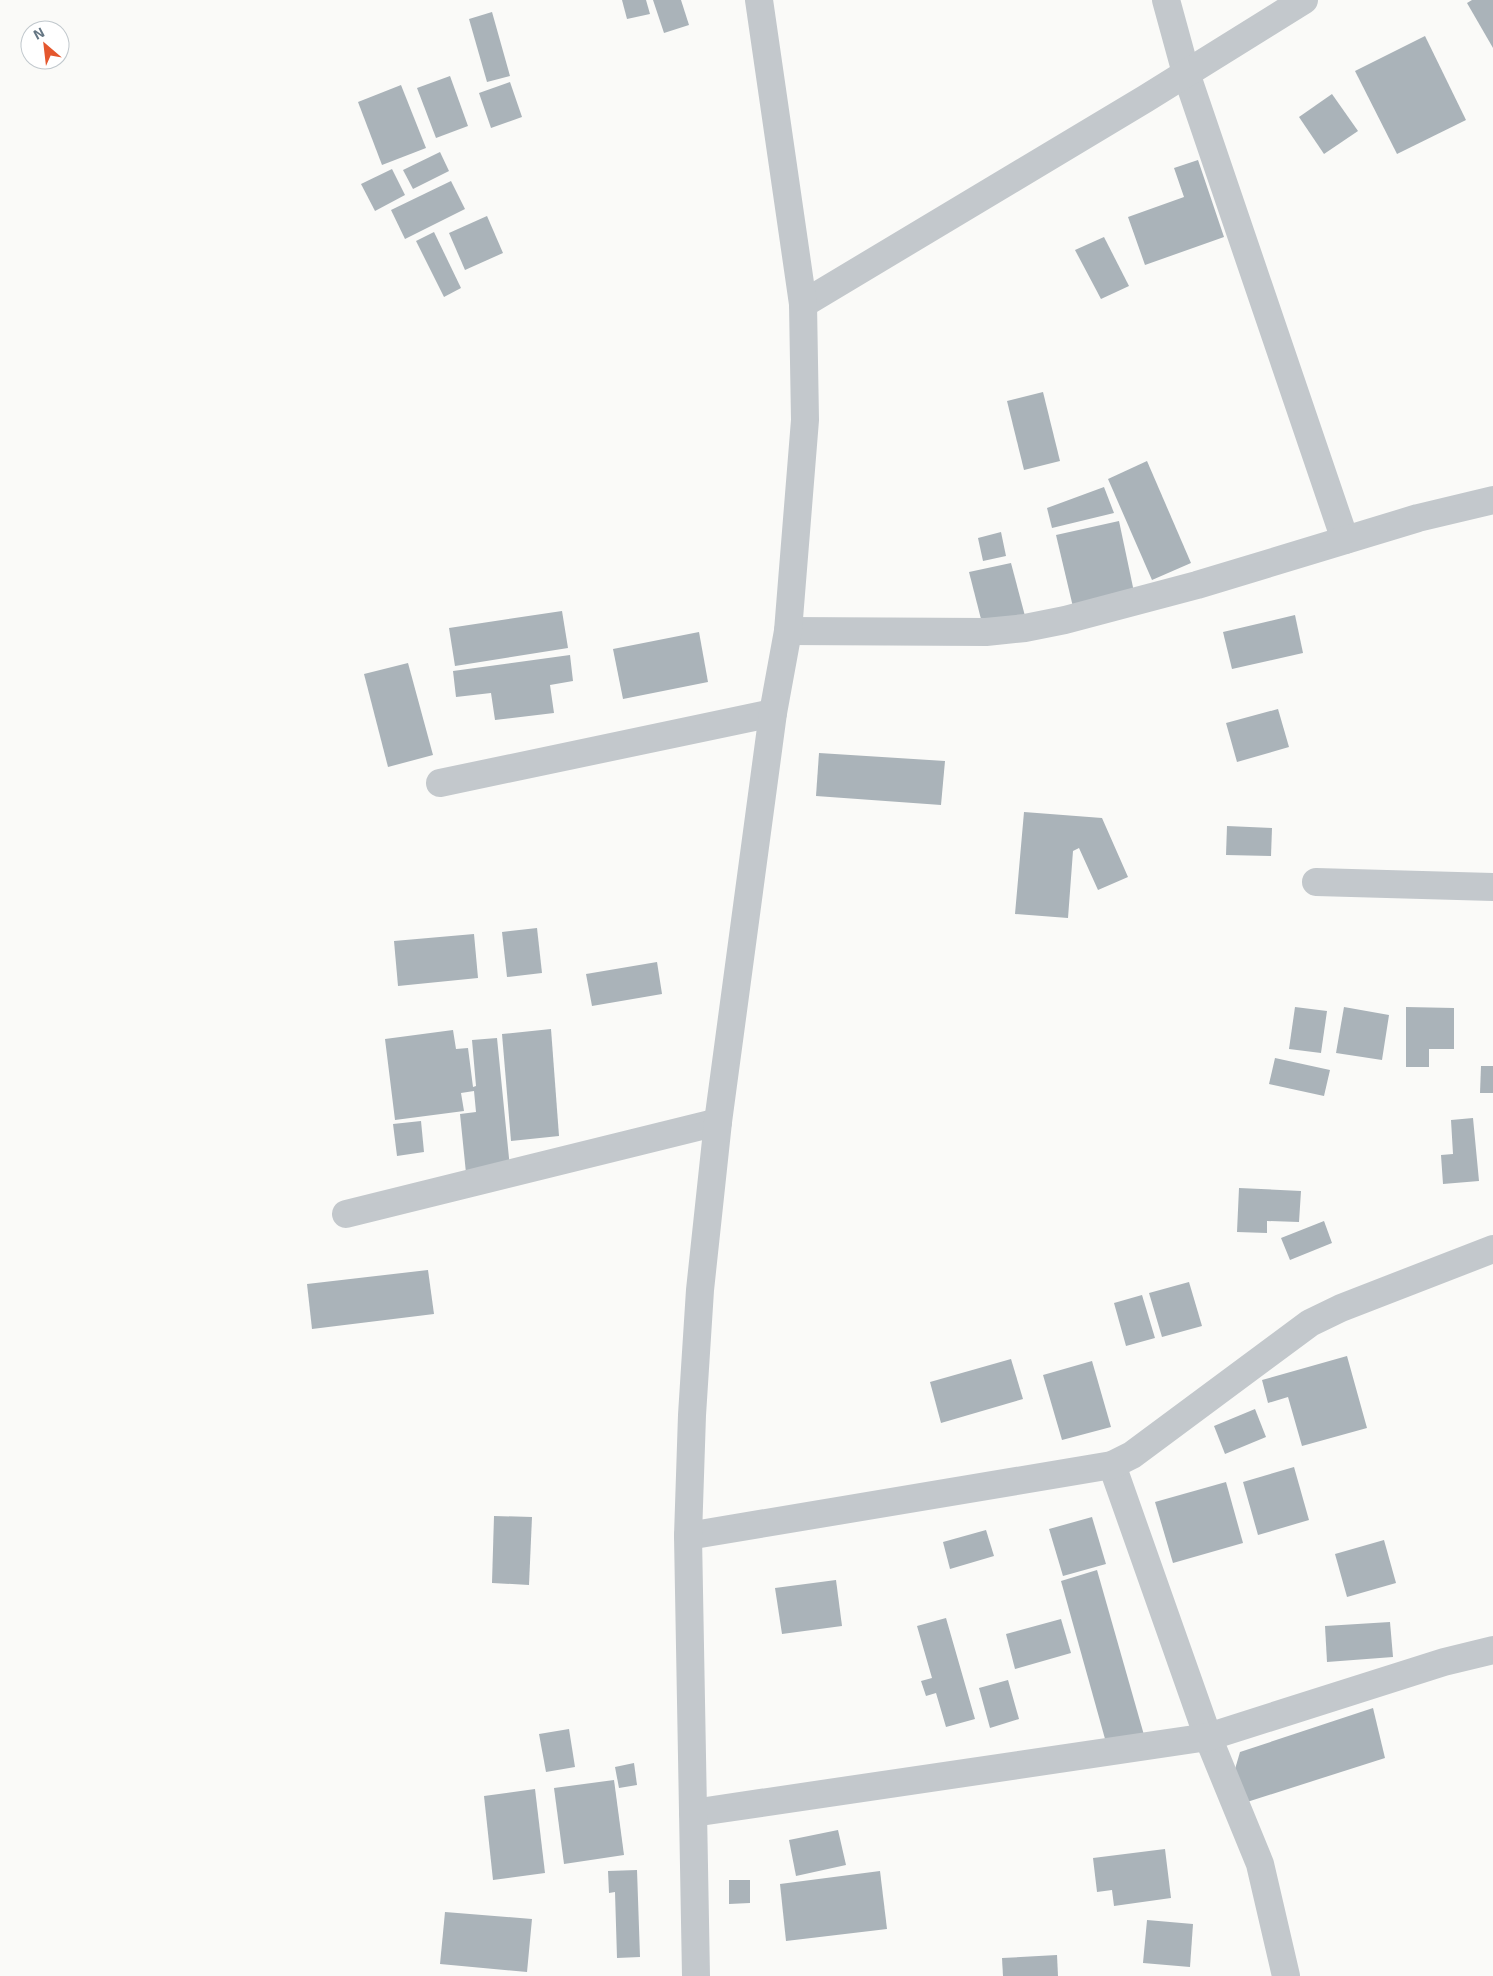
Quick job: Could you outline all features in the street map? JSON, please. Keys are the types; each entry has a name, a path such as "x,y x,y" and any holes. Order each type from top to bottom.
{"street":[{"path":"696,1976 688,1536 692,1415 700,1290 718,1122 773,713 788,631 805,420 803,304 759,0"},
{"path":"1166,0 1186,73 1345,540"},
{"path":"803,304 1304,0"},
{"path":"788,631 986,632 1025,628 1065,620 1197,585 1418,518 1493,500"},
{"path":"440,783 773,713"},
{"path":"1316,882 1493,887"},
{"path":"346,1214 718,1122"},
{"path":"688,1536 1112,1465 1132,1455 1310,1323 1341,1308 1493,1249"},
{"path":"1112,1465 1208,1737 1260,1864 1286,1976"},
{"path":"693,1813 1208,1737 1444,1662 1493,1650"}],"building":[{"path":"622,0 646,0 650,14 627,19"},
{"path":"653,0 681,0 689,25 664,33"},
{"path":"1472,0 1493,0 1493,48 1467,3"},
{"path":"492,12 510,76 487,82 469,19"},
{"path":"1425,36 1466,120 1397,154 1355,71"},
{"path":"450,76 468,126 436,138 417,88"},
{"path":"510,82 522,117 491,128 479,93"},
{"path":"401,85 426,148 382,165 358,102"},
{"path":"1332,94 1358,131 1324,154 1299,117"},
{"path":"440,152 449,171 413,189 403,170"},
{"path":"1198,160 1224,237 1145,265 1128,217 1184,197 1174,168"},
{"path":"392,169 405,195 375,211 361,184"},
{"path":"451,181 465,209 405,239 391,210"},
{"path":"487,216 503,253 465,270 449,233"},
{"path":"434,232 461,288 444,297 416,241"},
{"path":"1104,237 1129,286 1101,299 1075,250"},
{"path":"1043,392 1060,461 1024,470 1007,401"},
{"path":"1147,461 1191,563 1152,580 1108,479"},
{"path":"1104,487 1114,513 1052,528 1047,508"},
{"path":"1119,521 1134,592 1073,607 1056,535"},
{"path":"1001,532 1006,556 983,561 978,538"},
{"path":"1011,563 1025,616 982,623 969,572"},
{"path":"562,611 568,648 455,666 449,628"},
{"path":"1295,615 1303,653 1232,669 1223,632"},
{"path":"699,632 708,682 623,699 613,649"},
{"path":"570,655 573,681 550,685 554,713 495,720 491,693 456,697 453,671"},
{"path":"408,663 433,755 388,767 364,674"},
{"path":"1278,709 1289,747 1237,762 1226,723"},
{"path":"819,753 945,761 941,805 816,796"},
{"path":"1024,812 1102,818 1128,877 1098,890 1079,848 1073,851 1068,918 1015,914"},
{"path":"1227,826 1272,828 1271,856 1226,855"},
{"path":"537,928 542,973 507,977 502,932"},
{"path":"474,934 478,978 398,986 394,941"},
{"path":"657,962 662,994 592,1006 586,974"},
{"path":"1295,1007 1327,1011 1321,1053 1289,1049"},
{"path":"1344,1007 1389,1015 1382,1060 1336,1053"},
{"path":"1406,1007 1454,1008 1454,1049 1429,1049 1429,1067 1406,1067"},
{"path":"551,1029 559,1136 511,1141 502,1034"},
{"path":"453,1030 456,1049 468,1048 473,1087 476,1086 472,1040 497,1038 510,1168 466,1173 460,1114 476,1112 474,1091 461,1093 464,1111 395,1120 385,1039"},
{"path":"1275,1058 1330,1070 1324,1096 1269,1084"},
{"path":"1481,1066 1493,1066 1493,1093 1480,1093"},
{"path":"1473,1118 1479,1181 1443,1184 1441,1155 1453,1154 1451,1120"},
{"path":"421,1121 424,1152 397,1156 393,1124"},
{"path":"1239,1188 1301,1191 1299,1222 1267,1221 1267,1233 1237,1232"},
{"path":"1324,1221 1332,1243 1290,1260 1281,1238"},
{"path":"428,1270 434,1314 312,1329 307,1284"},
{"path":"1189,1282 1202,1326 1162,1337 1149,1293"},
{"path":"1142,1295 1155,1338 1126,1346 1114,1303"},
{"path":"1347,1356 1367,1428 1302,1446 1288,1397 1268,1403 1262,1380"},
{"path":"1011,1359 1023,1399 941,1423 930,1382"},
{"path":"1092,1361 1111,1427 1062,1440 1043,1375"},
{"path":"1255,1409 1266,1437 1225,1454 1214,1426"},
{"path":"1294,1467 1309,1520 1258,1535 1243,1482"},
{"path":"1226,1482 1243,1543 1173,1563 1155,1502"},
{"path":"494,1516 532,1517 529,1585 492,1583"},
{"path":"1092,1517 1106,1564 1063,1576 1049,1529"},
{"path":"986,1530 994,1556 950,1569 943,1542"},
{"path":"1384,1540 1396,1583 1347,1597 1335,1554"},
{"path":"1097,1570 1144,1735 1107,1746 1061,1581"},
{"path":"836,1580 842,1626 782,1634 775,1588"},
{"path":"946,1618 975,1719 946,1727 936,1693 926,1696 921,1681 932,1678 917,1626"},
{"path":"1061,1619 1071,1653 1015,1669 1006,1634"},
{"path":"1390,1622 1393,1657 1327,1662 1325,1626"},
{"path":"1008,1680 1019,1719 990,1728 979,1688"},
{"path":"1373,1708 1385,1758 1247,1802 1233,1776 1240,1752"},
{"path":"569,1729 575,1767 546,1772 539,1734"},
{"path":"634,1763 637,1785 619,1788 615,1767"},
{"path":"614,1780 624,1855 564,1864 554,1788"},
{"path":"535,1789 545,1873 493,1880 484,1796"},
{"path":"838,1830 846,1865 796,1876 789,1840"},
{"path":"1165,1849 1171,1898 1114,1906 1112,1890 1097,1892 1093,1858"},
{"path":"637,1870 640,1957 617,1958 615,1892 609,1893 608,1871"},
{"path":"880,1871 887,1929 786,1941 780,1884"},
{"path":"729,1880 750,1880 750,1903 729,1904"},
{"path":"445,1912 532,1919 527,1972 440,1964"},
{"path":"1147,1920 1193,1924 1190,1967 1143,1963"},
{"path":"1057,1955 1058,1976 1003,1976 1002,1958"}]}
